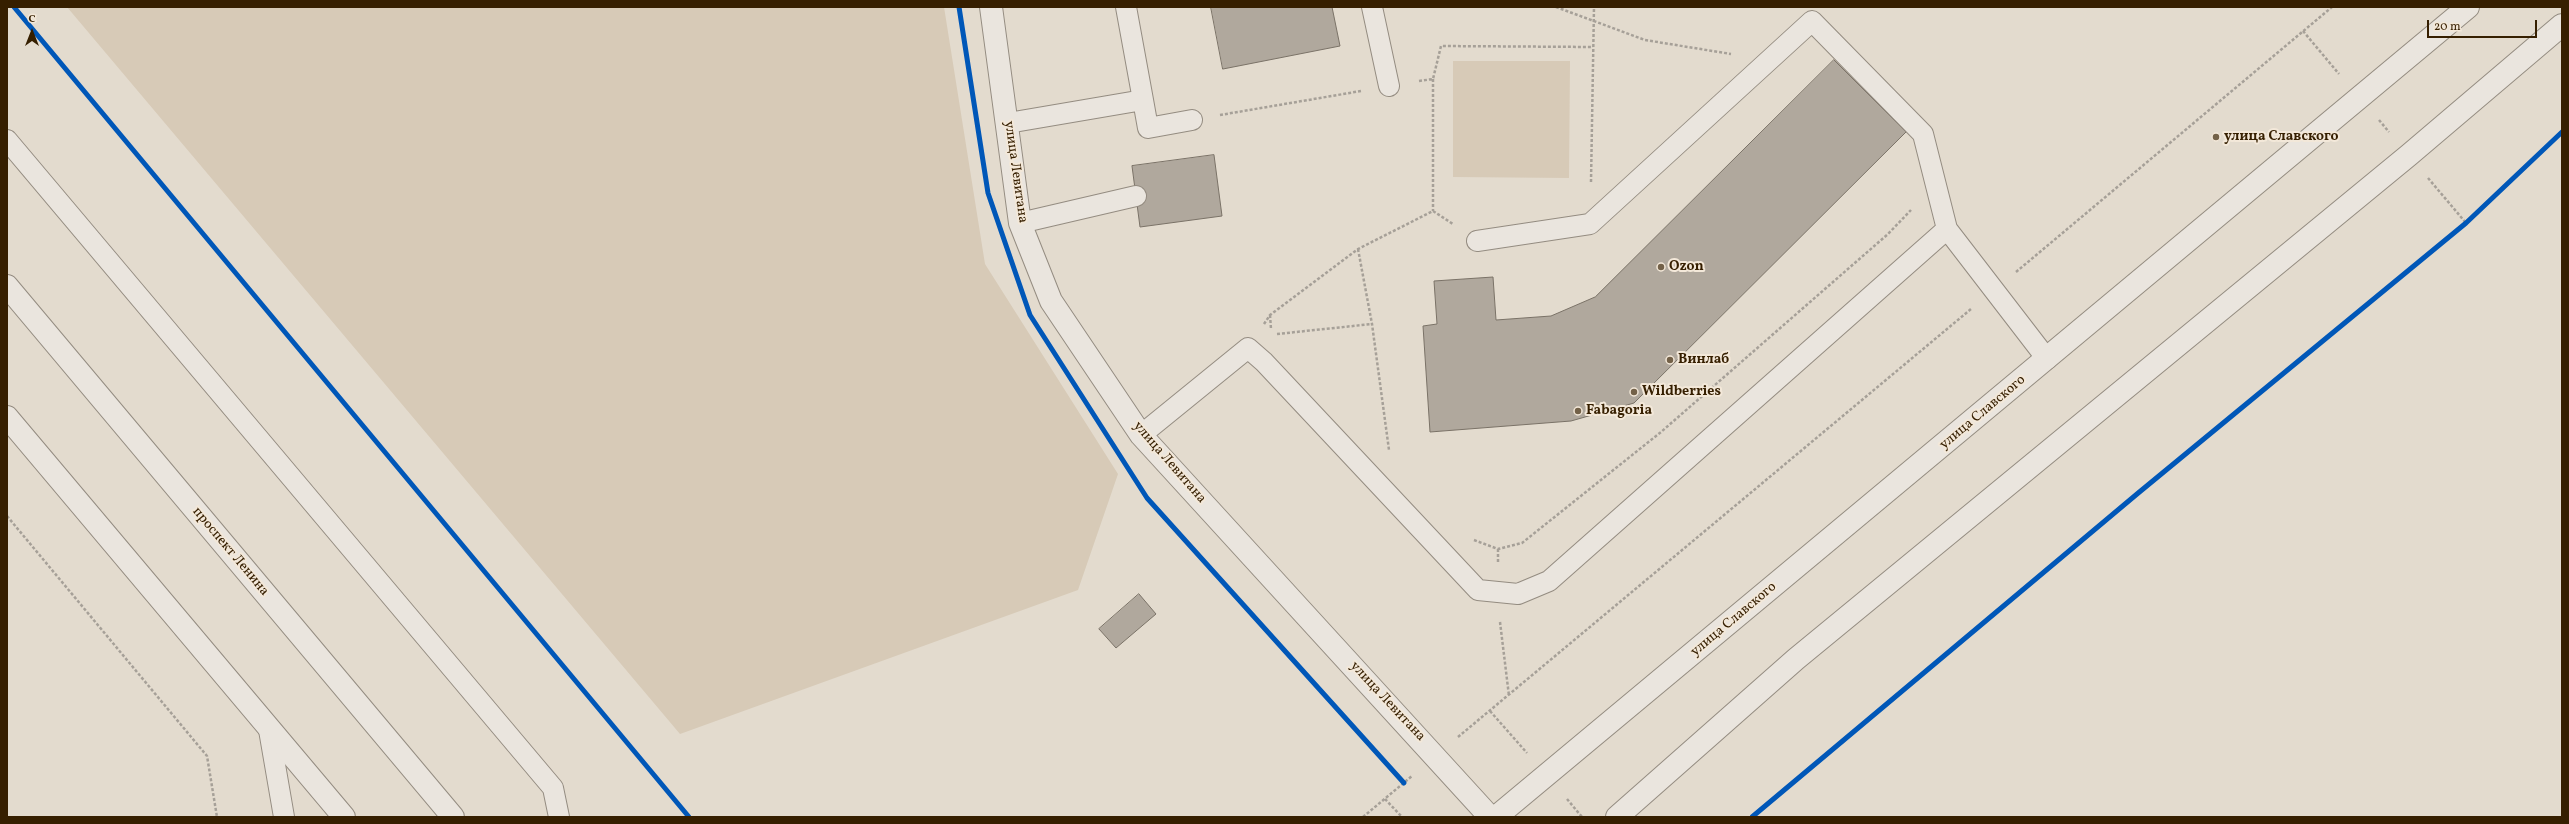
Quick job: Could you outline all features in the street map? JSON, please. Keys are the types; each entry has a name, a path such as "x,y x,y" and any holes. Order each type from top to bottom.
{"street":[{"name":"улица Левитана","path":"991,7 1008,123 1020,223 1050,301 1141,435 1435,755 1490,817"},
{"name":"улица Славского","path":"1496,817 2468,7"},
{"path":"1617,817 1796,659 2409,155 2562,25"},
{"name":"проспект Ленина","path":"7,286 453,817"},
{"path":"7,417 269,730 344,817"}],"lane":[{"path":"1126,7 1148,128 1192,120"},
{"path":"1372,7 1389,86"},
{"path":"1477,241 1590,224 1812,21 1923,134 1947,229 2047,359"},
{"path":"1008,123 1143,100"},
{"path":"7,140 553,788 559,817"},
{"path":"1020,223 1136,196"},
{"path":"1141,435 1248,348 1264,362 1478,590 1518,594 1549,581 1947,229"},
{"path":"269,730 284,817"}],"path":[{"path":"1556,7 1645,40 1769,60"},
{"path":"1590,224 1594,7"},
{"path":"1364,817 1435,755 2332,7"},
{"path":"2303,31 2466,223"},
{"path":"1433,79 1433,211"},
{"path":"1468,535 1474,540 1498,549 1522,543 1667,427 1888,234 1936,183"},
{"path":"1433,211 1477,241"},
{"path":"1248,348 1270,315 1358,249 1433,211"},
{"path":"2460,228 2472,217"},
{"path":"1358,249 1372,324 1390,459"},
{"path":"1270,315 1272,334 1275,340"},
{"path":"1272,334 1372,324"},
{"path":"7,516 206,756 217,817"},
{"path":"1398,777 1404,783"},
{"path":"1385,799 1402,817"}],"shaded area":[{"path":"67,7 944,7 985,264 1118,474 1078,590 680,734"},
{"path":"1453,61 1570,61 1569,178 1453,177"}],"building":[{"path":"1211,7 1332,7 1340,46 1223,69"},
{"path":"1834,60 1906,132 1634,403 1571,421 1430,432 1423,326 1437,324 1434,281 1493,277 1496,320 1551,316 1595,297"},
{"path":"1214,155 1222,216 1140,227 1132,166"},
{"path":"1139,594 1156,614 1116,648 1099,629"}],"cycle path":[{"path":"14,7 689,817"},
{"path":"959,7 988,193 1030,315 1147,498 1404,783"},
{"path":"1752,817 2137,494 2466,223 2562,132"}],"place":[{"name":"улица Славского","path":"2216,137"},
{"name":"Ozon","path":"1661,267"},
{"name":"Винлаб","path":"1670,360"},
{"name":"Wildberries","path":"1634,392"},
{"name":"Fabagoria","path":"1578,411"}]}
